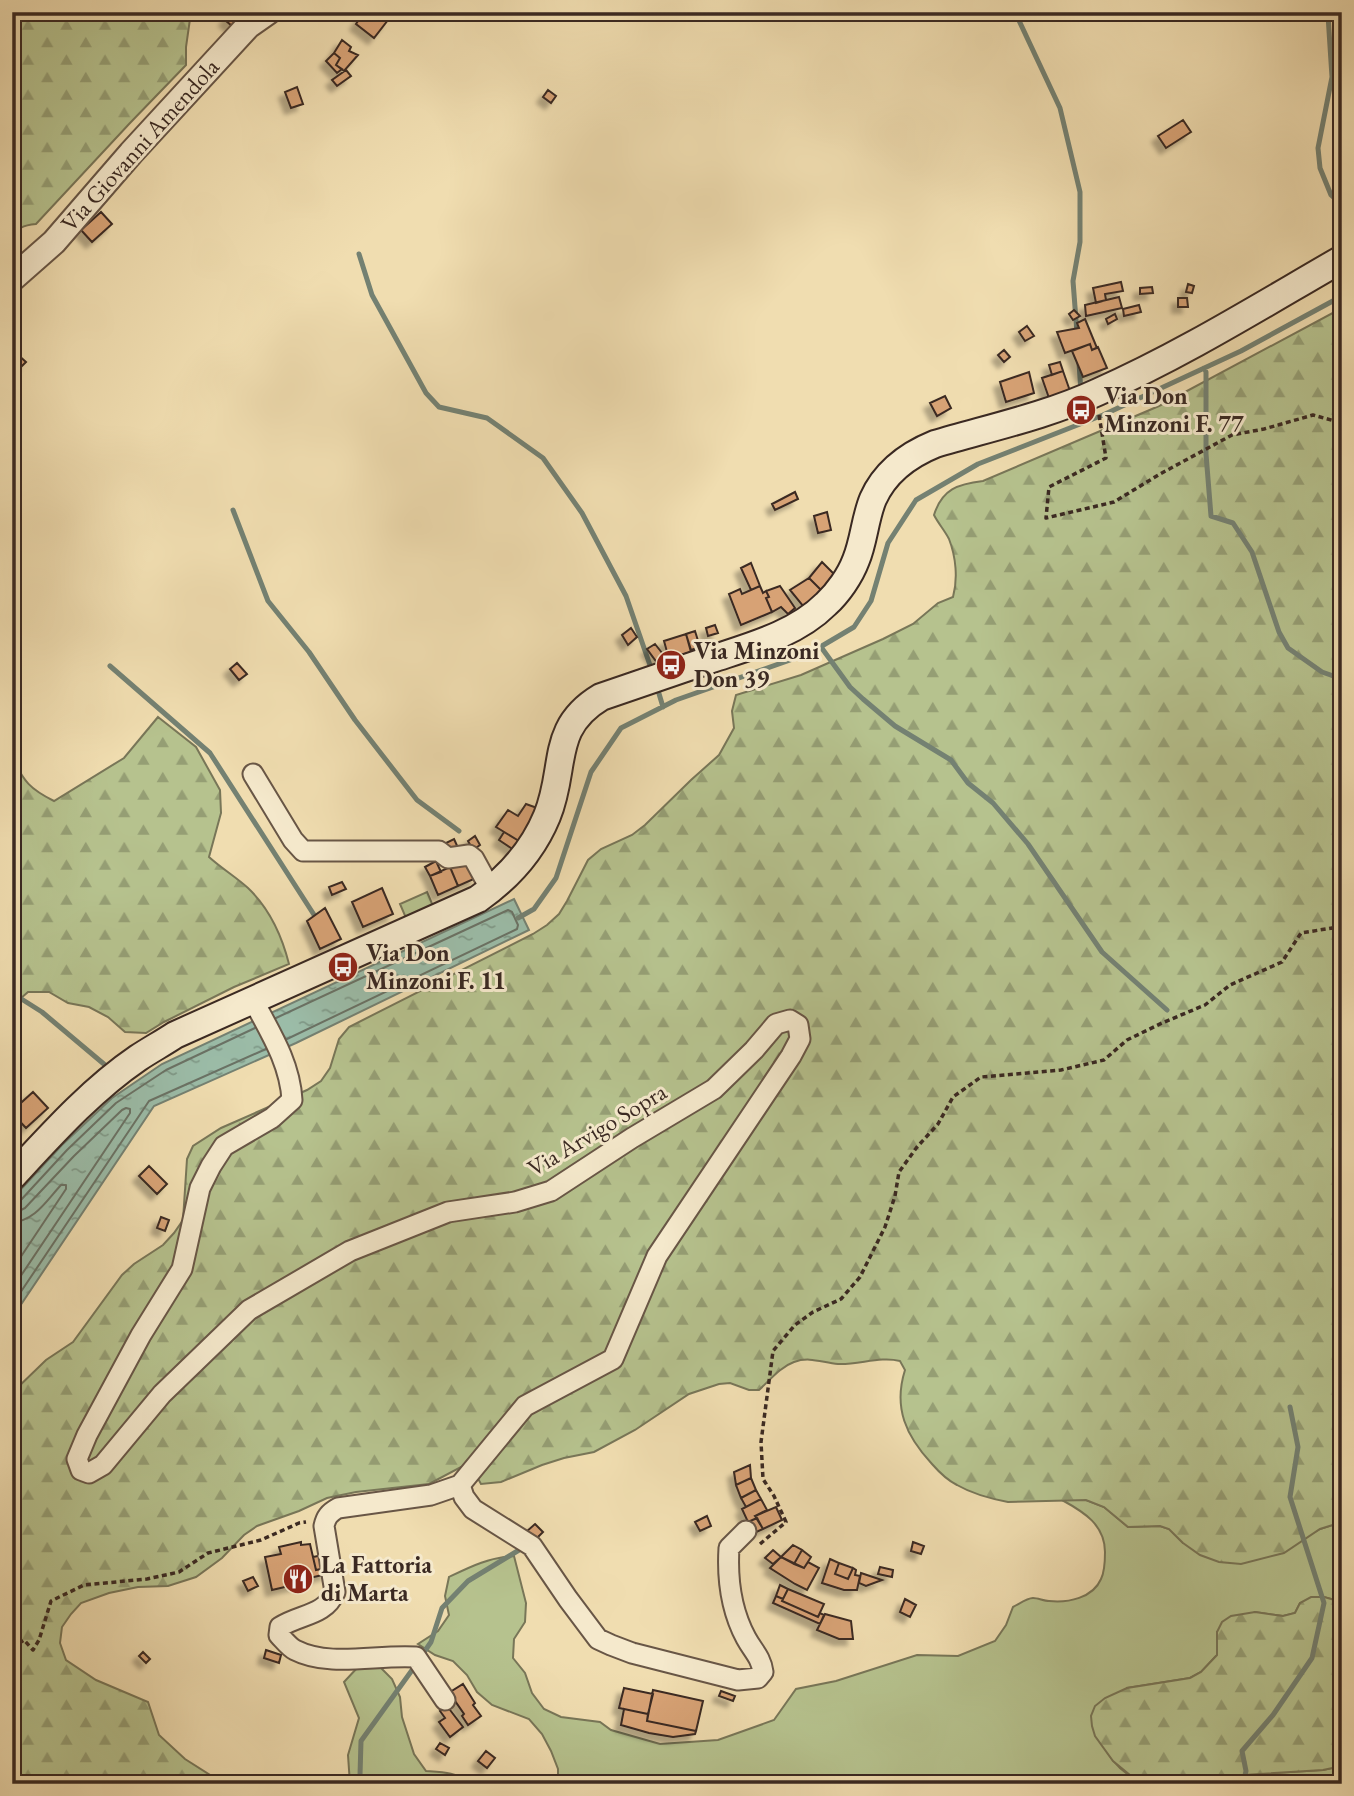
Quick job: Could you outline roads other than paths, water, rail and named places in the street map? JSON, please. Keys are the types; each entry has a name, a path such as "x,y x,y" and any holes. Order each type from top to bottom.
{"main road":[{"path":"12,1177 49,1137 109,1080 176,1035 255,1004 478,899 491,890 520,861 537,836 553,798 562,744 573,721 590,703 758,643 809,619 827,604 856,561 872,502 878,489 895,467 934,444 1040,414 1096,393 1175,355 1342,259"}],"street":[{"name":"Via Giovanni Amendola","path":"12,279 54,242 131,153 248,26 268,12"},
{"path":"253,774 303,851 439,851 448,858 470,855 491,890"},
{"name":"Via Arvigo Sopra","path":"255,1004 286,1062 292,1100 272,1118 224,1146 211,1166 200,1188 182,1269 141,1335 87,1435 77,1460 81,1470 89,1473 103,1465 162,1394 249,1310 350,1251 448,1212 515,1202 551,1191 632,1138 715,1089 776,1024 790,1020 798,1025 800,1039 791,1056 657,1256 613,1359 525,1406 460,1485"},
{"path":"445,1700 416,1657 397,1655 323,1659 293,1649 279,1635 280,1627 322,1609 331,1601 335,1592 324,1526 326,1517 338,1508 431,1495 460,1485 464,1497 473,1509 532,1546 598,1639 632,1653 738,1680 758,1678 763,1672 762,1662 746,1638 733,1607 728,1565 729,1548 746,1531"}],"water":[{"path":"514,899 529,930 296,1043 154,1106 12,1318 12,1199 62,1145 112,1098 162,1064"}],"waterway":[{"path":"1015,12 1060,108 1080,192 1080,242 1073,281 1077,333"},
{"path":"1330,12 1332,77 1318,148 1320,168 1331,195 1342,205"},
{"path":"359,254 372,295 426,393 439,407 487,418 543,458 582,513 626,596 652,671"},
{"path":"518,918 534,909 556,878 591,772 621,728 676,700 810,653 854,627 871,601 888,543 916,500 978,464 1103,415 1241,351 1342,296"},
{"path":"1079,363 1081,392"},
{"path":"1204,368 1211,516 1233,523 1252,552 1279,632 1288,648 1322,672 1342,679"},
{"path":"233,510 268,601 309,652 355,720 417,800 459,831"},
{"path":"821,647 850,687 863,699 895,726 951,760 968,783 993,803 1028,844 1102,952 1167,1010"},
{"path":"110,666 210,753 318,921"},
{"path":"657,687 663,707"},
{"path":"12,993 42,1012 111,1070"},
{"path":"1243,1784 1246,1771 1242,1751 1273,1715 1312,1658 1324,1603 1290,1497 1298,1447 1290,1407"},
{"path":"420,1658 431,1642 442,1608 468,1581 524,1547"},
{"path":"354,1784 360,1775 361,1741 415,1666"}],"place":[{"name":"Via Don Minzoni F. 77","path":"1081,410"},
{"name":"Via Minzoni Don 39","path":"671,665"},
{"name":"Via Don Minzoni F. 11","path":"343,967"},
{"name":"La Fattoria di Marta","path":"298,1579"}]}
